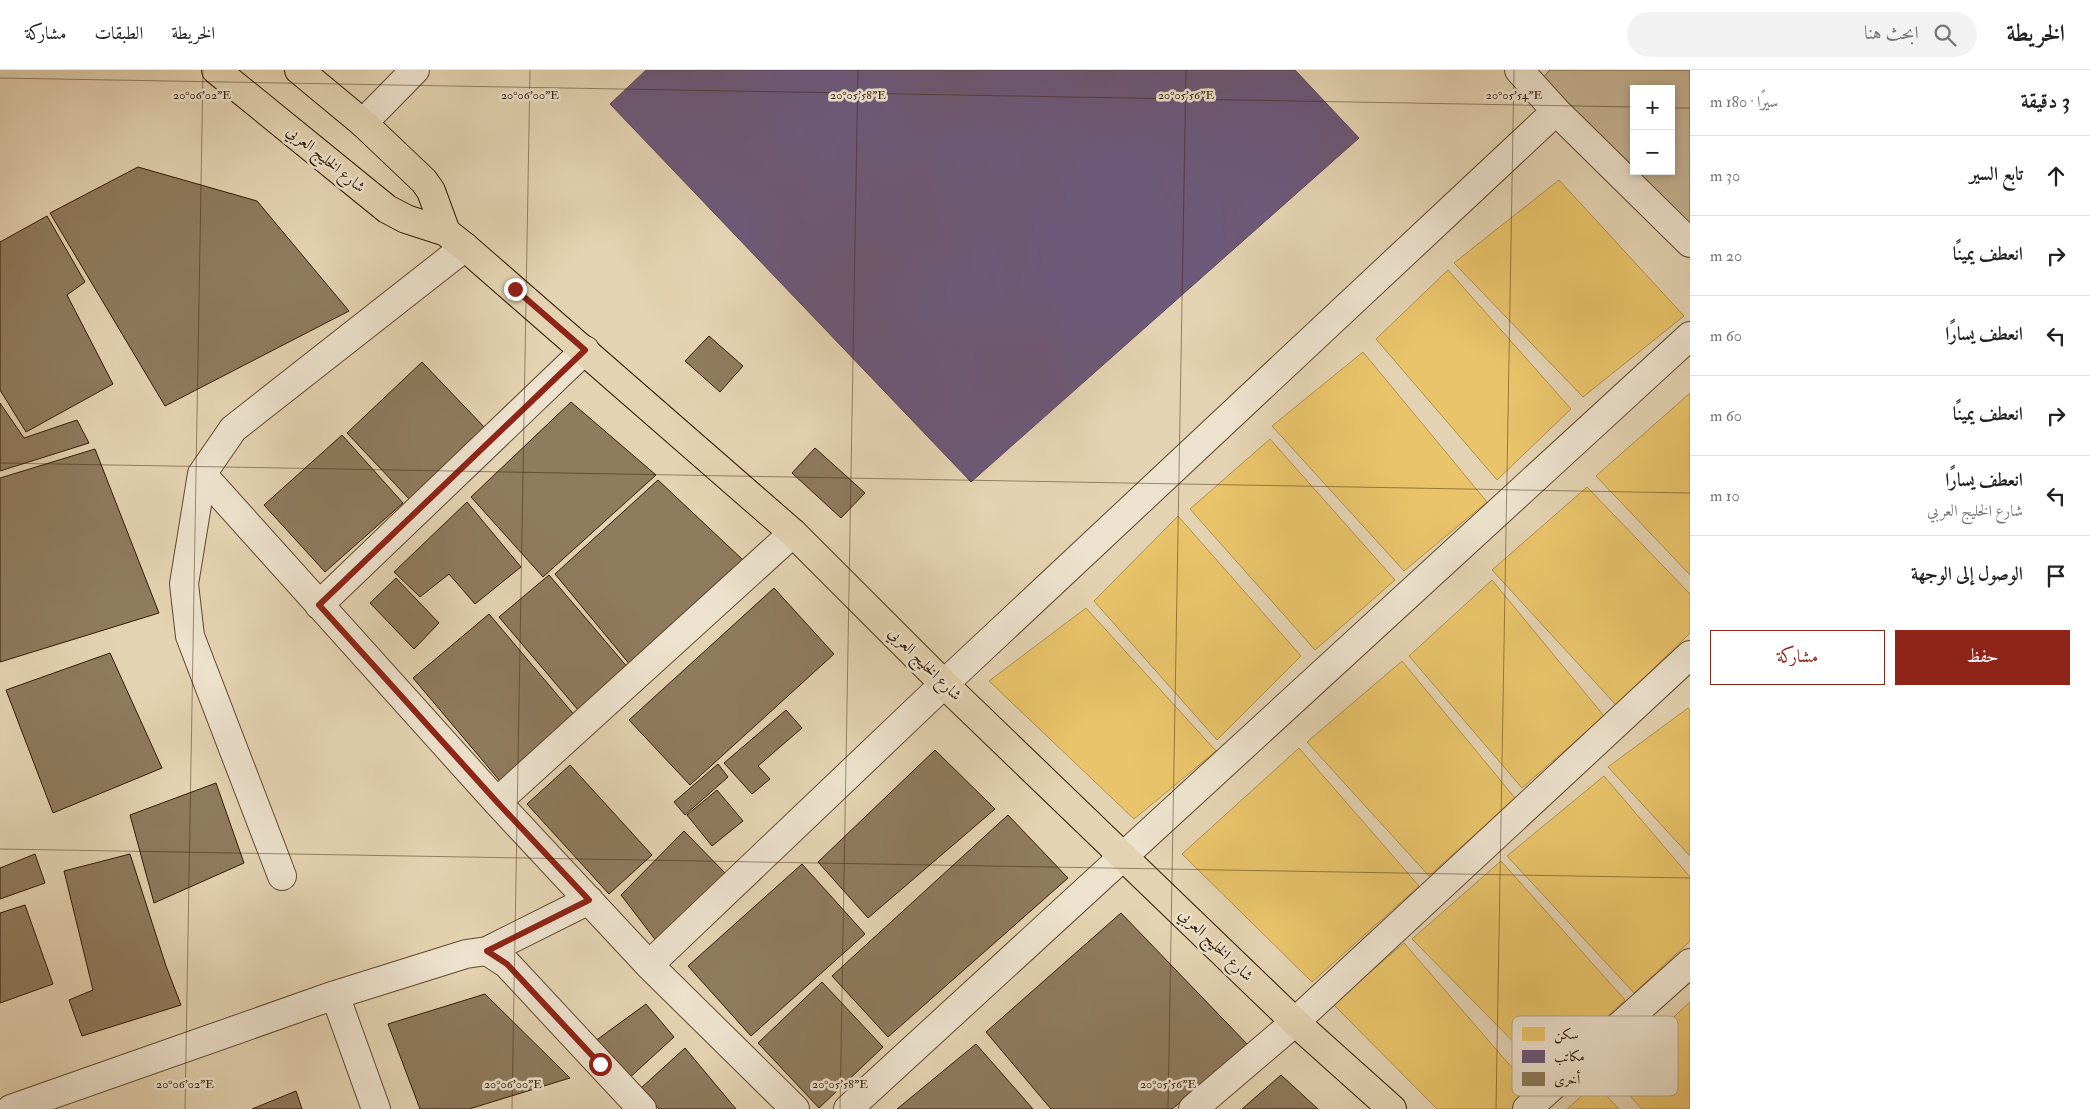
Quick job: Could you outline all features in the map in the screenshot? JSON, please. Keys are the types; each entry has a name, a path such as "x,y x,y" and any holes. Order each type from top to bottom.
{"main road":[{"name":"شارع الخليج العربي","path":"216,70 387,209 456,240 585,350 793,533 944,684 1295,1022 1392,1109"},
{"name":"شارع الخليج العربي","path":"300,70 363,123 424,181 456,240"}],"street":[{"path":"363,123 415,70"},
{"path":"1519,70 1556,111 1690,243"},
{"path":"649,964 944,684 1556,111"},
{"path":"282,876 190,636 184,584 202,474 233,429 456,240"},
{"path":"848,1109 1690,336"},
{"path":"319,605 585,350"},
{"path":"202,474 497,802 649,964 795,1109"},
{"path":"497,802 793,533"},
{"path":"1193,1109 1295,1022 1690,655"},
{"path":"11,1109 335,995 466,954 487,951 589,900"},
{"path":"487,951 507,964 642,1109"},
{"path":"1630,1016 1690,963"},
{"path":"335,995 376,1109"},
{"path":"1526,1109 1541,1096"}],"shaded area":[{"path":"1550,70 1690,70 1690,241 1536,85"}],"building: سكن":[{"path":"1559,180 1684,316 1583,397 1454,263"},
{"path":"1448,270 1571,409 1497,480 1376,339"},
{"path":"1363,352 1487,502 1404,571 1272,426"},
{"path":"1690,393 1690,575 1596,476"},
{"path":"1270,439 1395,580 1315,650 1190,509"},
{"path":"1587,487 1690,594 1690,633 1616,705 1492,570"},
{"path":"1178,516 1301,656 1217,740 1094,601"},
{"path":"1492,580 1604,716 1522,788 1409,656"},
{"path":"1086,608 1216,751 1134,819 989,681"},
{"path":"1402,661 1515,798 1429,876 1307,742"},
{"path":"1688,708 1690,711 1690,856 1608,767"},
{"path":"1299,748 1419,886 1312,982 1182,854"},
{"path":"1604,776 1690,877 1690,941 1634,993 1507,856"},
{"path":"1501,861 1625,1000 1608,1016 1512,1016 1512,1040 1412,939"},
{"path":"1404,943 1512,1068 1512,1096 1528,1096 1512,1109 1437,1109 1333,1004"},
{"path":"1690,1002 1690,1109 1642,1109 1630,1096 1678,1096 1678,1016 1675,1016"},
{"path":"1582,1096 1607,1096 1619,1109 1567,1109"}],"building: مكاتب":[{"path":"646,70 1295,70 1359,138 971,482 610,104"}],"building: أخرى":[{"path":"138,167 257,201 349,311 165,406 50,213"},
{"path":"47,216 85,282 67,295 113,384 26,432 0,390 0,242"},
{"path":"709,336 743,366 720,392 685,361"},
{"path":"422,362 486,429 411,501 347,433"},
{"path":"571,402 656,475 543,577 471,497"},
{"path":"0,403 24,438 77,420 89,443 0,471"},
{"path":"342,435 403,503 325,572 264,505"},
{"path":"815,448 865,493 841,518 792,473"},
{"path":"95,449 159,613 0,662 0,478"},
{"path":"658,480 743,560 631,666 555,574"},
{"path":"467,502 521,567 475,604 449,574 420,597 394,572"},
{"path":"549,575 629,669 579,711 499,617"},
{"path":"396,578 439,623 414,649 370,603"},
{"path":"774,588 834,654 690,785 629,720"},
{"path":"489,614 576,717 500,781 413,678"},
{"path":"110,653 162,768 53,813 6,690"},
{"path":"786,710 802,728 758,766 770,779 752,794 724,763"},
{"path":"935,750 995,809 868,918 818,862"},
{"path":"718,764 728,777 685,815 674,802"},
{"path":"570,765 652,855 609,894 527,804"},
{"path":"216,783 244,863 154,903 130,815"},
{"path":"717,790 743,821 712,846 687,815"},
{"path":"1008,815 1068,878 888,1037 832,976"},
{"path":"684,831 728,876 657,942 621,895"},
{"path":"35,854 45,883 0,899 0,868"},
{"path":"130,854 166,966 181,1005 82,1036 69,1000 93,990 64,871"},
{"path":"802,864 865,934 751,1036 688,966"},
{"path":"25,905 53,984 0,1003 0,913"},
{"path":"1121,913 1249,1046 1172,1109 1051,1109 986,1032"},
{"path":"822,982 883,1047 819,1108 758,1043"},
{"path":"485,994 570,1078 469,1109 420,1109 388,1024"},
{"path":"646,1004 674,1037 626,1081 591,1044"},
{"path":"976,1044 1033,1109 897,1109"},
{"path":"685,1048 736,1109 659,1109 641,1088"},
{"path":"1281,1075 1318,1109 1242,1109"},
{"path":"296,1091 302,1109 252,1109"}],"route":[{"path":"515,289 585,350 319,605 497,802 589,900 487,951 507,964 600,1064"}]}
